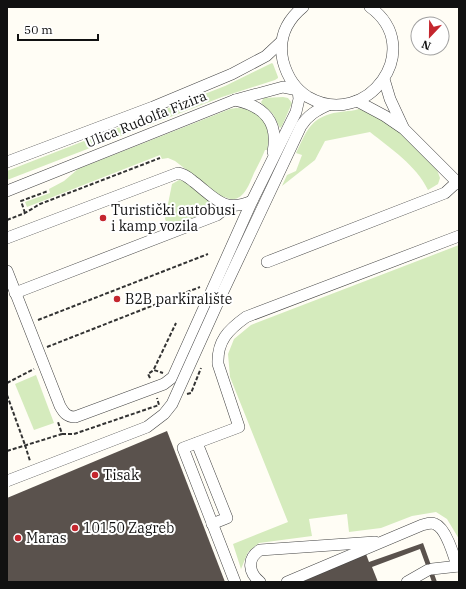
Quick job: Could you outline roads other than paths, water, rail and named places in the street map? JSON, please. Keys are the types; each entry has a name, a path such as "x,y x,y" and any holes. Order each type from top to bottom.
{"street":[{"name":"Ulica Rudolfa Fizira","path":"303,7 284,30 281,42 284,65 291,80 298,90 312,100 328,105 338,105 357,101 376,89 384,79 391,62 393,52 392,40 383,19 370,7"},
{"name":"Ulica Rudolfa Fizira","path":"7,162 153,107 232,74 266,56 281,42"},
{"path":"384,79 392,104 404,129"},
{"name":"Ulica Rudolfa Fizira","path":"7,191 235,100 283,87 298,90"},
{"path":"7,271 60,406 65,414 70,417 75,417 140,394 169,381 179,364 252,201 296,112 299,99 298,90"},
{"path":"235,100 256,107 271,121 275,138 271,161"},
{"path":"267,262 444,193 458,183 404,129 385,116 357,101"},
{"path":"7,481 147,427 164,414 172,404 301,126 315,111 328,105"},
{"path":"7,238 178,173 187,177 226,205 238,206 252,201"},
{"path":"7,200 19,186"},
{"path":"15,293 217,215 226,205"},
{"path":"235,582 183,448 239,427 220,375 218,356 220,343 227,332 246,317 459,236"},
{"path":"197,443 227,518 212,524"},
{"path":"286,582 422,525 434,523 441,527 458,566 430,570 407,582"},
{"path":"260,582 251,572 250,567 253,557 260,550 384,541"}],"place":[{"name":"Turistički autobusi i kamp vozila","path":"103,218"},
{"name":"B2B parkiralište","path":"117,299"},
{"name":"Tisak","path":"95,475"},
{"name":"10150 Zagreb","path":"75,528"},
{"name":"Maras","path":"18,538"}]}
